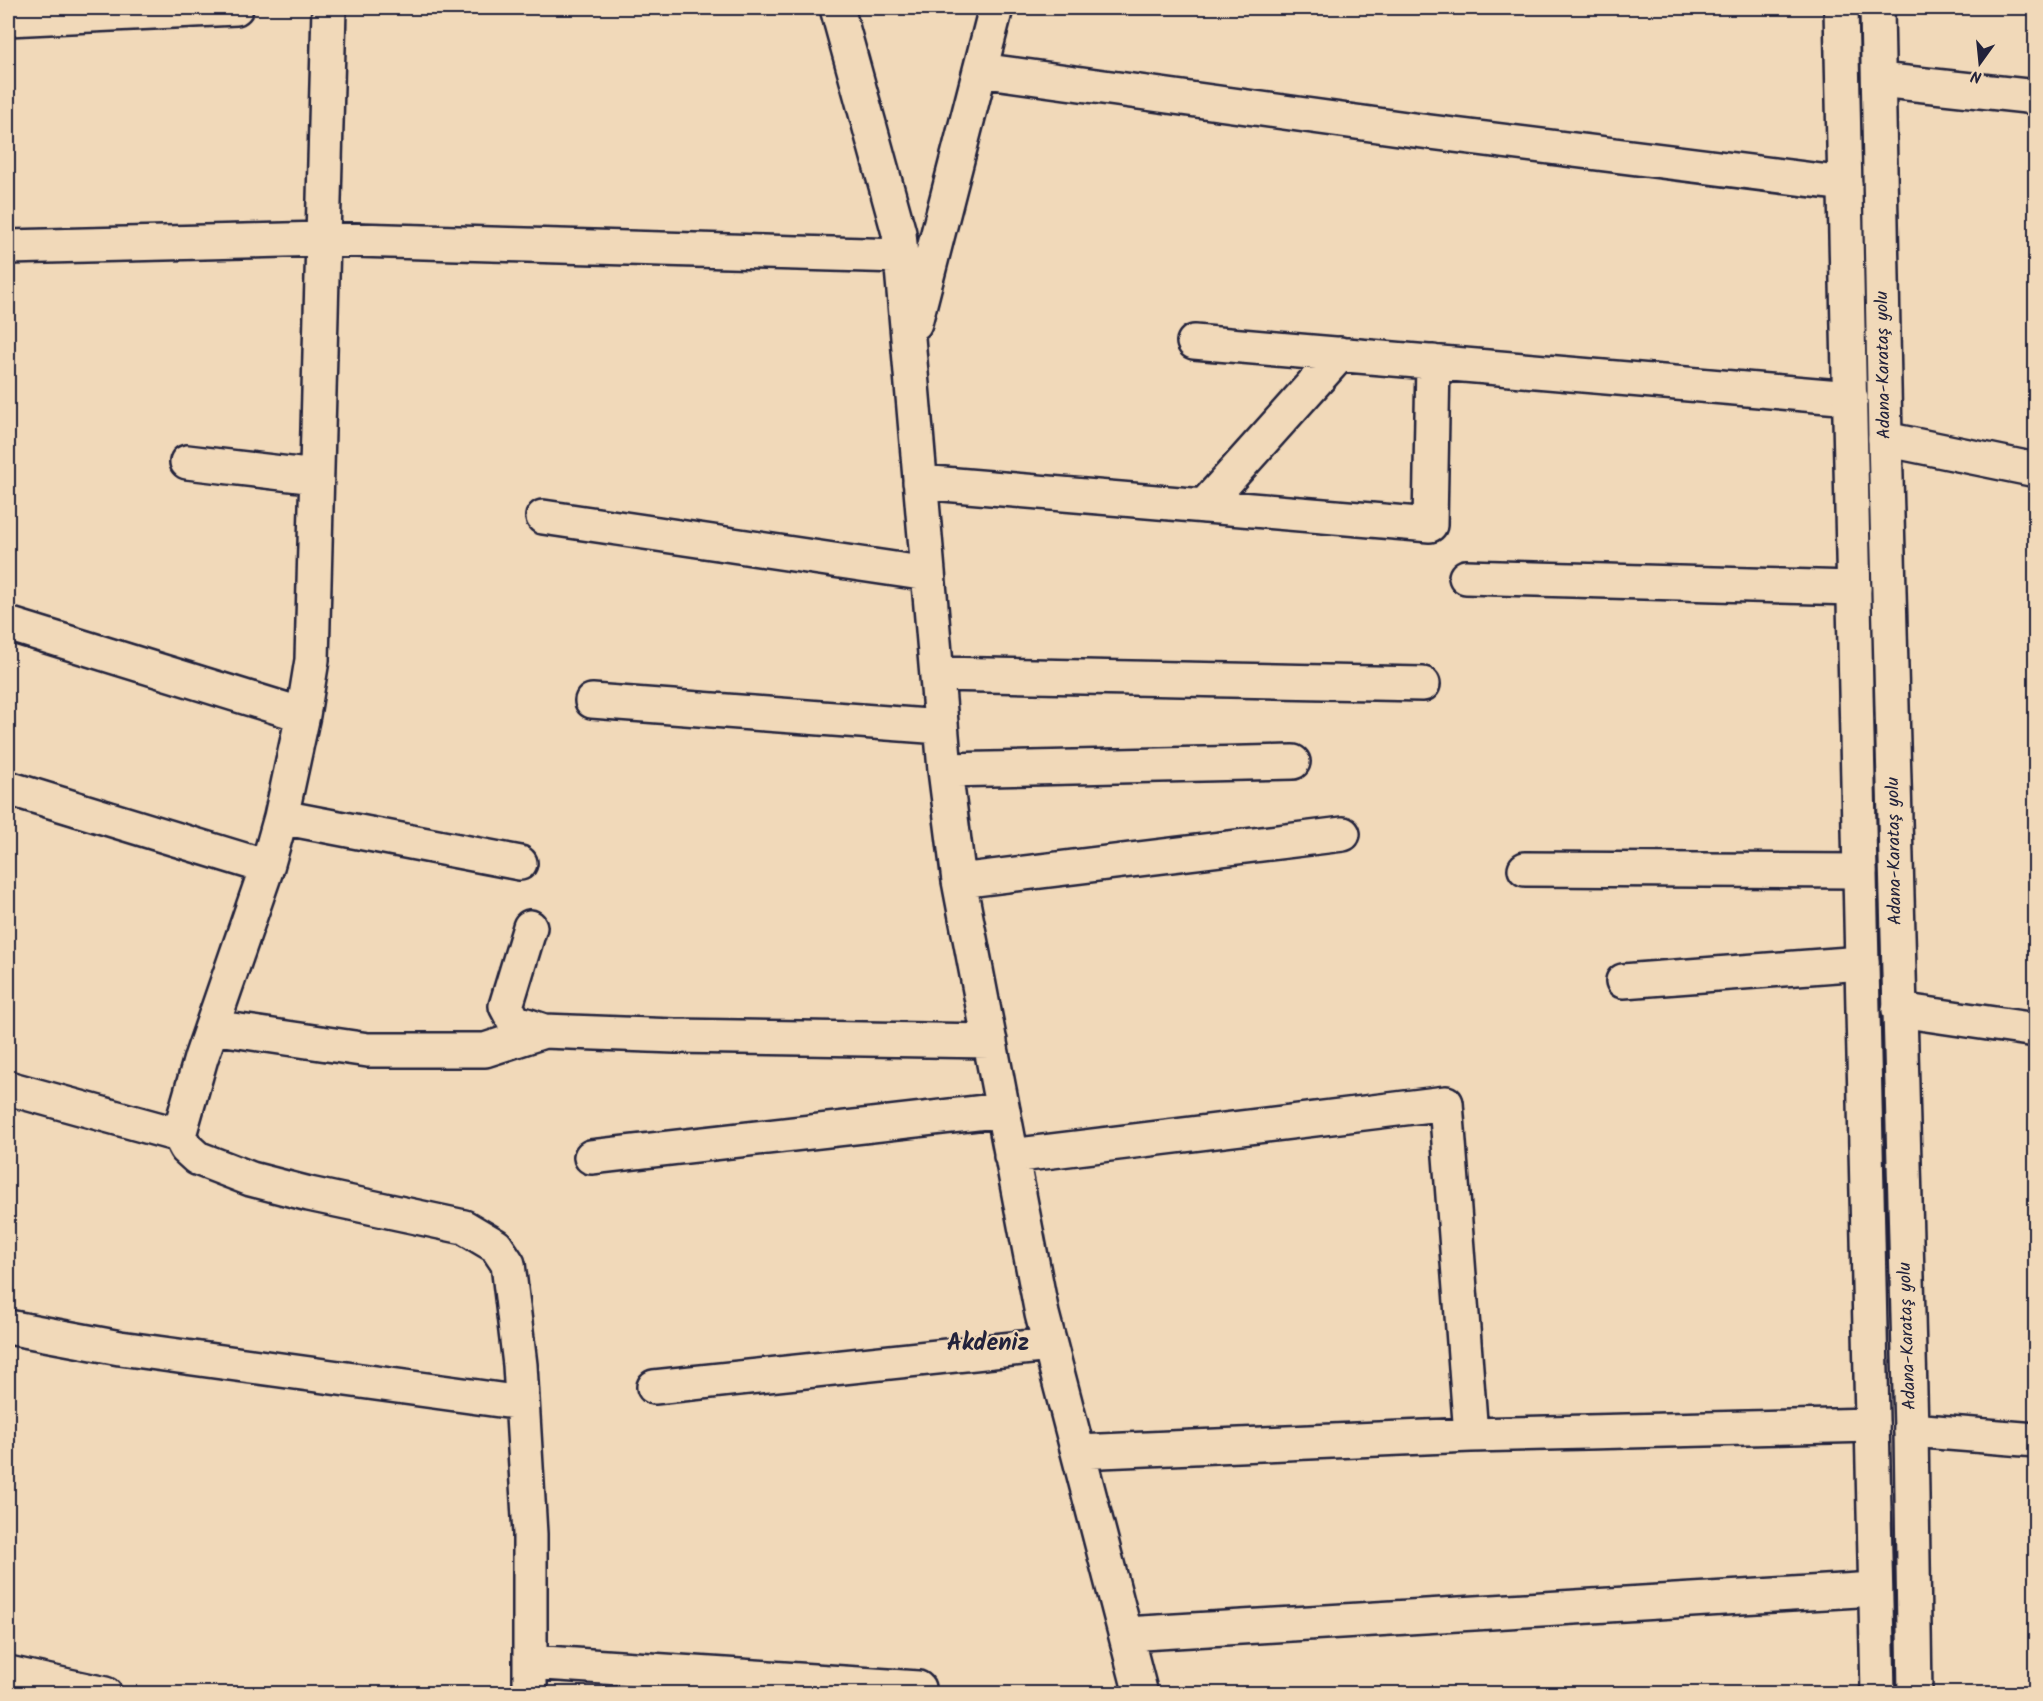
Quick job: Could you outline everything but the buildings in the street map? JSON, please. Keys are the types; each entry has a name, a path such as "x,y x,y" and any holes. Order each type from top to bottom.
{"street":[{"path":"8,20 236,8"},
{"path":"329,8 312,660 303,716 281,817 267,867 212,1028 179,1135 186,1148 197,1158 252,1179 309,1194 464,1227 496,1246 508,1264 520,1365 530,1534 530,1678 918,1688"},
{"path":"837,8 899,233 941,727 959,881 1011,1156 1050,1345 1141,1694"},
{"path":"909,348 996,8"},
{"name":"Adana-Karataş yolu","path":"1841,8 1878,1694"},
{"name":"Adana-Karataş yolu","path":"1877,8 1885,439 1911,1430 1915,1694"},
{"path":"980,70 1414,130 1845,184"},
{"path":"1879,80 2036,97"},
{"path":"8,247 322,239 901,256"},
{"path":"1194,342 1851,398"},
{"path":"1204,506 1340,354"},
{"path":"920,482 1430,525 1433,362"},
{"path":"1885,439 2036,470"},
{"path":"187,462 316,477"},
{"path":"543,517 928,574"},
{"path":"1466,577 1854,588"},
{"path":"8,624 303,716"},
{"path":"937,674 1423,684"},
{"path":"591,702 941,727"},
{"path":"945,770 1293,762"},
{"path":"8,788 267,867"},
{"path":"281,817 520,863"},
{"path":"959,881 1343,834"},
{"path":"1525,869 1860,871"},
{"path":"530,927 506,1006 514,1021 544,1031 990,1041"},
{"path":"1623,981 1862,963"},
{"path":"1899,1010 2036,1030"},
{"path":"212,1028 368,1050 485,1050 544,1031"},
{"path":"8,1088 179,1135"},
{"path":"1011,1156 1446,1103 1471,1435"},
{"path":"591,1157 1003,1110"},
{"path":"8,1327 120,1347 522,1403"},
{"path":"654,1387 1050,1345"},
{"path":"1078,1452 1471,1435 1872,1425"},
{"path":"1911,1430 2036,1440"},
{"path":"1126,1634 1875,1589"},
{"path":"8,1673 105,1694"}],"district":[{"name":"Akdeniz","path":"988,1343"}]}
